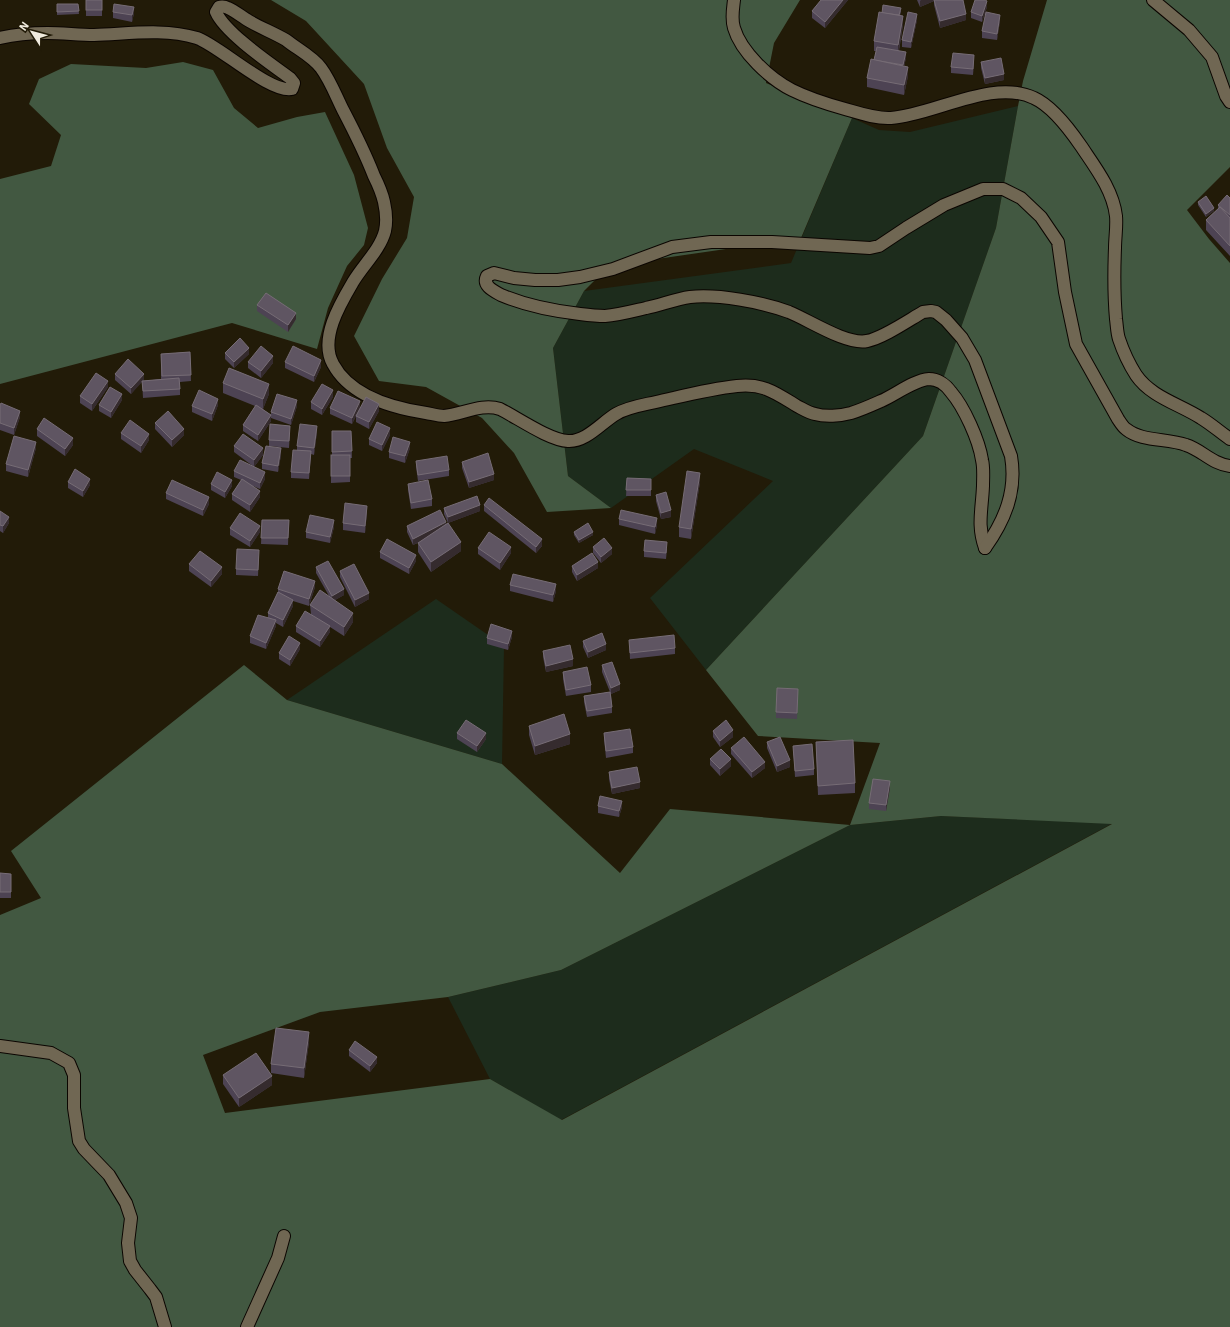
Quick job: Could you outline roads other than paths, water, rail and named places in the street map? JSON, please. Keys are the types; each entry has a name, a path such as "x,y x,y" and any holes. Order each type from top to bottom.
{"street":[{"path":"734,0 732,13 734,27 742,44 758,65 792,90 816,100 863,114 890,118 916,113 978,96 996,93 1010,93 1024,94 1035,98 1055,114 1076,138 1102,178 1112,198 1116,216 1114,302 1118,337 1129,362 1143,384 1153,392 1202,418 1230,439"},
{"path":"1153,0 1189,30 1212,57 1226,96 1230,102"},
{"path":"0,38 17,34 38,33 92,35 145,32 169,33 196,38 205,42 235,63 262,79 281,89 292,90 294,83 290,78 256,53 223,24 216,12 222,6 229,8 250,21 277,34 308,56 320,67 365,154 384,202 386,222 385,231 378,246 353,282 336,314 331,326 329,354 334,365 356,389 387,404 407,410 443,416 482,407 500,408 555,439 575,441 623,410 715,389 751,384 774,392 814,414 824,416 850,413 882,401 903,389 930,379 940,382 951,390 972,429 982,461 983,487 980,535 985,548 1005,514 1014,471 1011,456 975,360 962,338 946,320 936,312 923,312 880,336 868,341 859,342 845,338 788,312 765,305 736,299 691,297 662,303 647,308 604,316 547,309 516,301 489,289 485,279 487,276 494,273 514,278 535,280 558,280 580,277 613,269 672,247 711,242 772,242 870,248 879,246 944,205 983,189 1003,189 1021,198 1041,217 1058,242 1076,344 1125,428 1133,434 1158,441 1177,442 1186,445 1220,464 1230,466"},
{"path":"0,1046 51,1053 69,1063 74,1075 74,1108 79,1141 84,1149 110,1175 126,1203 131,1218 128,1251 130,1261 156,1298 165,1327"},
{"path":"247,1327 278,1258 284,1236"}]}
